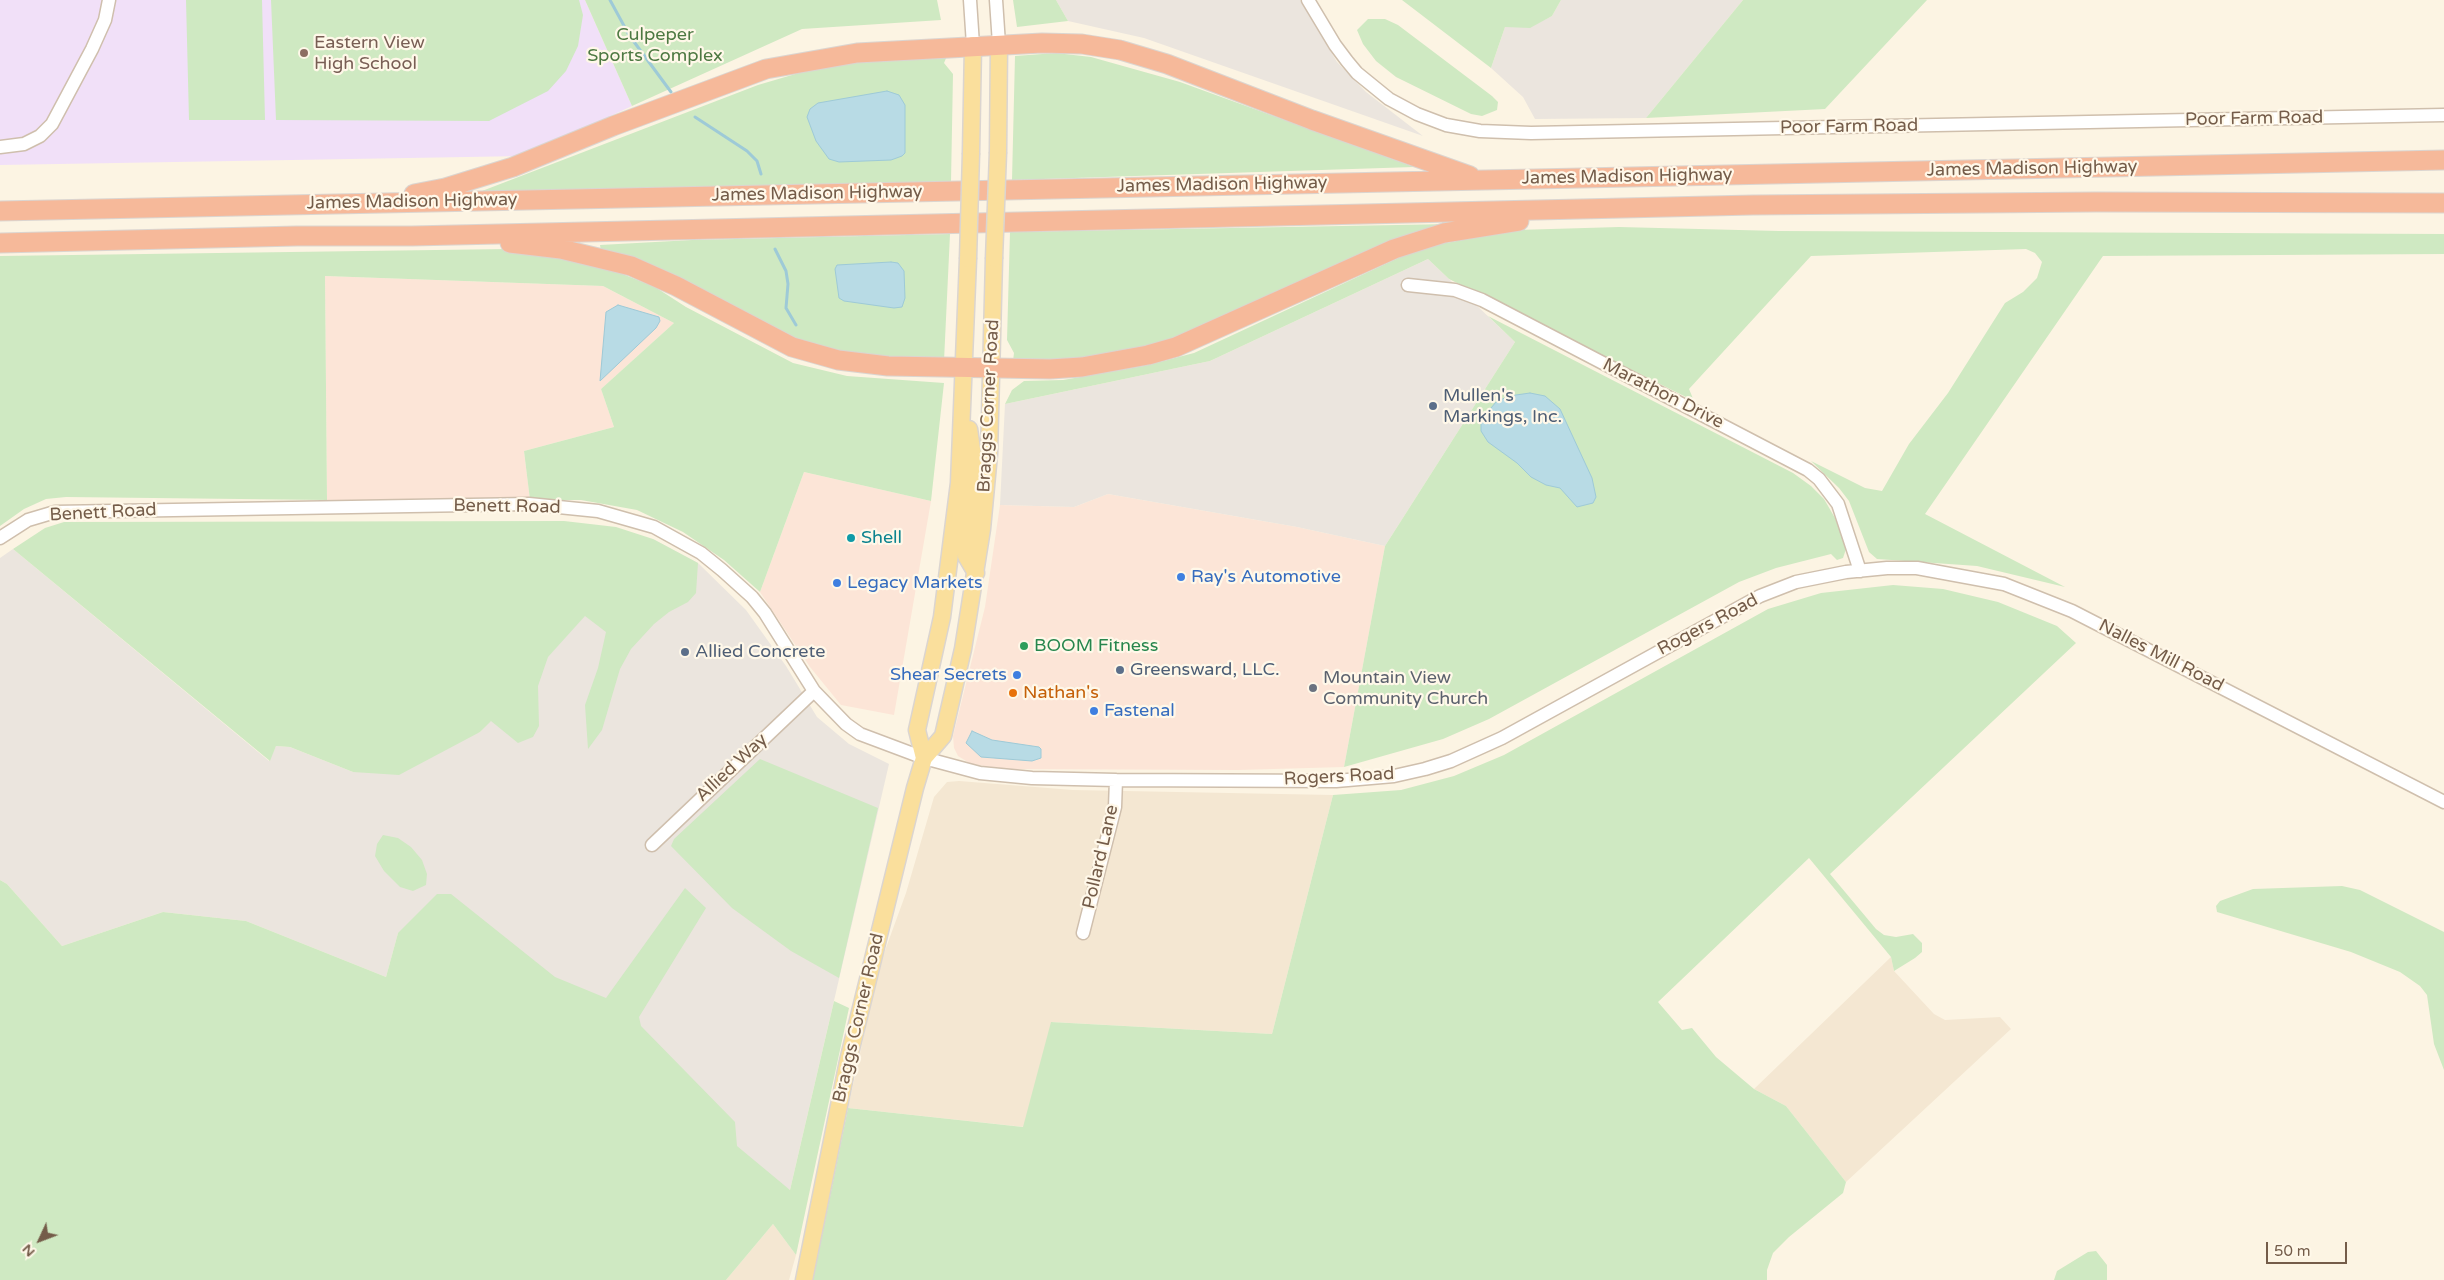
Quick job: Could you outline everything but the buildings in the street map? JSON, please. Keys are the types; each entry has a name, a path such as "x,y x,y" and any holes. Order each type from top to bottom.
{"highway":[{"path":"360,204 445,188 513,167 613,126 766,69 857,52 999,44 1082,44 1129,53 1167,64 1312,120 1480,180"},
{"name":"James Madison Highway","path":"0,211 2444,160"},
{"name":"James Madison Highway","path":"0,243 412,236 1604,208 2096,202 2444,203"},
{"path":"412,236 504,242 593,255 631,266 676,286 766,336 792,347 838,360 863,364 992,370 1082,367 1176,347 1367,260 1419,241 1471,228 1604,208"}],"main road":[{"name":"Braggs Corner Road","path":"804,1280 848,1062 924,758 943,736 963,649 976,573 989,454 998,152 999,44"},
{"name":"Braggs Corner Road","path":"924,758 917,730 935,654 948,582 960,483 964,403 973,45"},
{"path":"964,403 974,463 966,556 976,573"}],"street":[{"path":"2,147 24,144 40,136 52,124 92,49 105,20 109,0"},
{"path":"970,0 973,45"},
{"path":"996,0 999,44"},
{"name":"Poor Farm Road","path":"1308,0 1335,46 1347,61 1357,73 1389,99 1417,114 1446,125 1480,131 1531,133 2444,115"},
{"name":"Marathon Drive","path":"1408,285 1455,290 1482,300 1808,470 1820,479 1838,504 1860,570"},
{"name":"Benett Road","path":"0,538 28,520 55,512 530,504 598,511 654,527 700,553 752,597 765,613 814,691 846,724 860,734 924,758"},
{"name":"Nalles Mill Road","path":"1860,570 1917,568 1955,574 2004,584 2072,610 2444,802"},
{"name":"Rogers Road","path":"924,758 969,771 995,775 1116,780 1336,782 1394,776 1450,761 1502,738 1760,596 1796,582 1860,570"},
{"name":"Allied Way","path":"652,846 814,691"},
{"name":"Pollard Lane","path":"1083,933 1115,807 1116,780"}],"shaded area":[{"name":"Eastern View High School","path":"0,0 585,0 632,106 525,156 0,165"},
{"path":"1056,0 1300,0 1337,62 1366,92 1423,136 1144,38 1068,21"},
{"path":"1561,0 1743,0 1646,118 1535,119 1523,97 1491,68 1505,27 1530,27 1552,16"},
{"path":"1428,259 1515,342 1385,546 1297,527 1108,494 1074,507 1000,505 1005,404 1210,361"},
{"path":"325,276 603,286 674,323 601,389 614,427 524,451 530,500 327,500"},
{"path":"804,472 931,501 894,715 841,705 810,667 760,592"},
{"path":"1108,494 1297,527 1385,546 1344,767 1238,770 1005,769 971,764 958,756 954,748 953,736 985,607 1000,505 1074,507"},
{"name":"Allied Concrete","path":"653,539 698,563 746,610 786,666 817,717 849,744 889,764 790,1190 398,933 386,977 246,921 163,912 62,946 7,884 0,880 0,558 13,549 269,761 276,746 290,747 353,772 480,732"},
{"path":"959,781 1073,790 1333,795 1272,1034 1052,1022 1024,1127 848,1108 879,967 906,893 934,797 947,782"},
{"path":"1891,957 1894,971 1934,1014 1945,1020 2000,1017 2011,1029 1846,1182 1786,1106 1754,1089"},
{"path":"773,1224 796,1255 789,1280 726,1280"}],"green space":[{"path":"186,0 262,0 265,120 189,120"},
{"path":"271,0 579,0 583,15 578,46 566,71 548,91 489,121 276,120"},
{"name":"Culpeper Sports Complex","path":"585,0 937,0 941,20 802,29 632,106"},
{"path":"1013,0 1056,0 1068,21 1017,27"},
{"path":"1402,0 1561,0 1552,16 1530,28 1505,27 1491,68"},
{"path":"1743,0 1927,0 1825,109 1646,118"},
{"path":"1368,19 1385,19 1398,25 1492,96 1498,102 1497,110 1482,116 1471,114 1396,77 1376,61 1363,44 1357,30"},
{"path":"1056,53 1091,57 1180,82 1414,167 1012,180 1015,56"},
{"path":"947,56 944,63 953,74 951,182 482,191 758,85 809,70 850,63"},
{"path":"1453,224 1164,343 1086,359 1013,361 1014,353 1007,340 1010,232"},
{"path":"1619,227 1779,231 2444,234 2444,254 2103,256 1925,514 2065,587 1977,566 1877,559 1869,552 1849,501 1839,488 1811,461 1865,488 1882,491 1909,444 1948,393 2005,303 2023,292 2037,278 2042,262 2035,253 2026,249 1811,256 1689,389 1694,401 1449,279 1428,259 1210,361 1005,404 1012,390 1024,381 1063,380 1144,366 1194,353 1409,253 1440,244 1517,230"},
{"path":"950,234 944,361 839,353 796,340 601,251 600,245 692,240"},
{"path":"508,249 600,265 655,287 686,307 793,363 847,376 944,383 931,501 804,472 760,592 724,560 683,532 637,510 581,500 530,500 524,451 614,427 601,389 674,323 603,286 325,276 327,500 66,497 46,499 24,509 0,526 0,256"},
{"path":"1488,316 1793,473 1811,486 1824,499 1835,518 1846,549 1843,558 1837,560 1831,554 1776,568 1739,582 1489,719 1443,739 1344,767 1385,546 1515,342"},
{"path":"564,521 616,527 653,539 698,563 696,593 688,602 669,612 654,624 631,649 620,669 602,730 588,749 585,705 598,668 606,632 585,616 548,657 538,686 539,726 533,737 518,743 491,721 480,732 399,775 353,772 290,747 276,746 270,761 13,549 45,528 64,522"},
{"path":"1893,585 1943,589 1998,602 2057,626 2076,643 1830,874 1876,929 1884,935 1896,937 1913,934 1922,943 1922,952 1894,971 1891,957 1809,858 1658,1002 1682,1030 1692,1028 1716,1057 1754,1089 1786,1106 1846,1182 1843,1193 1789,1237 1773,1253 1767,1270 1767,1280 813,1280 848,1108 1023,1127 1051,1022 1272,1034 1333,795 1401,790 1454,776 1504,755 1768,609 1821,593"},
{"path":"760,759 878,808 839,978 791,951 732,908 671,846 674,839"},
{"path":"383,835 398,838 411,847 422,860 427,874 426,885 413,891 400,887 384,871 375,856 377,844"},
{"path":"0,880 7,884 62,946 163,912 246,921 386,977 398,933 437,894 451,894 555,977 606,998 685,888 706,908 639,1017 641,1026 735,1122 737,1146 790,1190 834,1001 849,1008 796,1255 773,1224 726,1280 0,1280"},
{"path":"2342,886 2360,890 2444,932 2444,1070 2434,1044 2427,995 2420,986 2400,972 2351,952 2217,912 2216,906 2220,901 2253,889"},
{"path":"2096,1251 2107,1265 2107,1280 2054,1280 2057,1271 2088,1252"}],"water":[{"path":"887,91 899,95 905,105 905,153 891,160 839,162 829,159 816,141 807,117 810,109 818,103"},
{"path":"898,263 904,271 905,298 902,307 894,308 844,301 839,298 835,269 837,265"},
{"path":"618,305 659,317 660,321 656,328 600,381 606,312"},
{"path":"1530,393 1545,396 1560,409 1592,478 1596,497 1593,503 1577,507 1560,488 1546,485 1531,477 1517,463 1488,442 1481,431 1481,420 1496,402 1509,396"},
{"path":"972,731 992,740 1039,747 1041,749 1041,758 1032,761 981,757 966,743"}],"waterway":[{"path":"610,0 629,35 671,92"},
{"path":"695,117 747,151 757,161 761,174"},
{"path":"775,249 786,271 788,284 786,308 796,325"}],"place":[{"name":"Eastern View High School","path":"304,53"},
{"name":"Mullen's Markings, Inc.","path":"1433,406"},
{"name":"Shell","path":"851,538"},
{"name":"Ray's Automotive","path":"1181,577"},
{"name":"Legacy Markets","path":"837,583"},
{"name":"BOOM Fitness","path":"1024,646"},
{"name":"Allied Concrete","path":"685,652"},
{"name":"Greensward, LLC.","path":"1120,670"},
{"name":"Shear Secrets","path":"1017,675"},
{"name":"Mountain View Community Church","path":"1313,688"},
{"name":"Nathan's","path":"1013,693"},
{"name":"Fastenal","path":"1094,711"}]}
